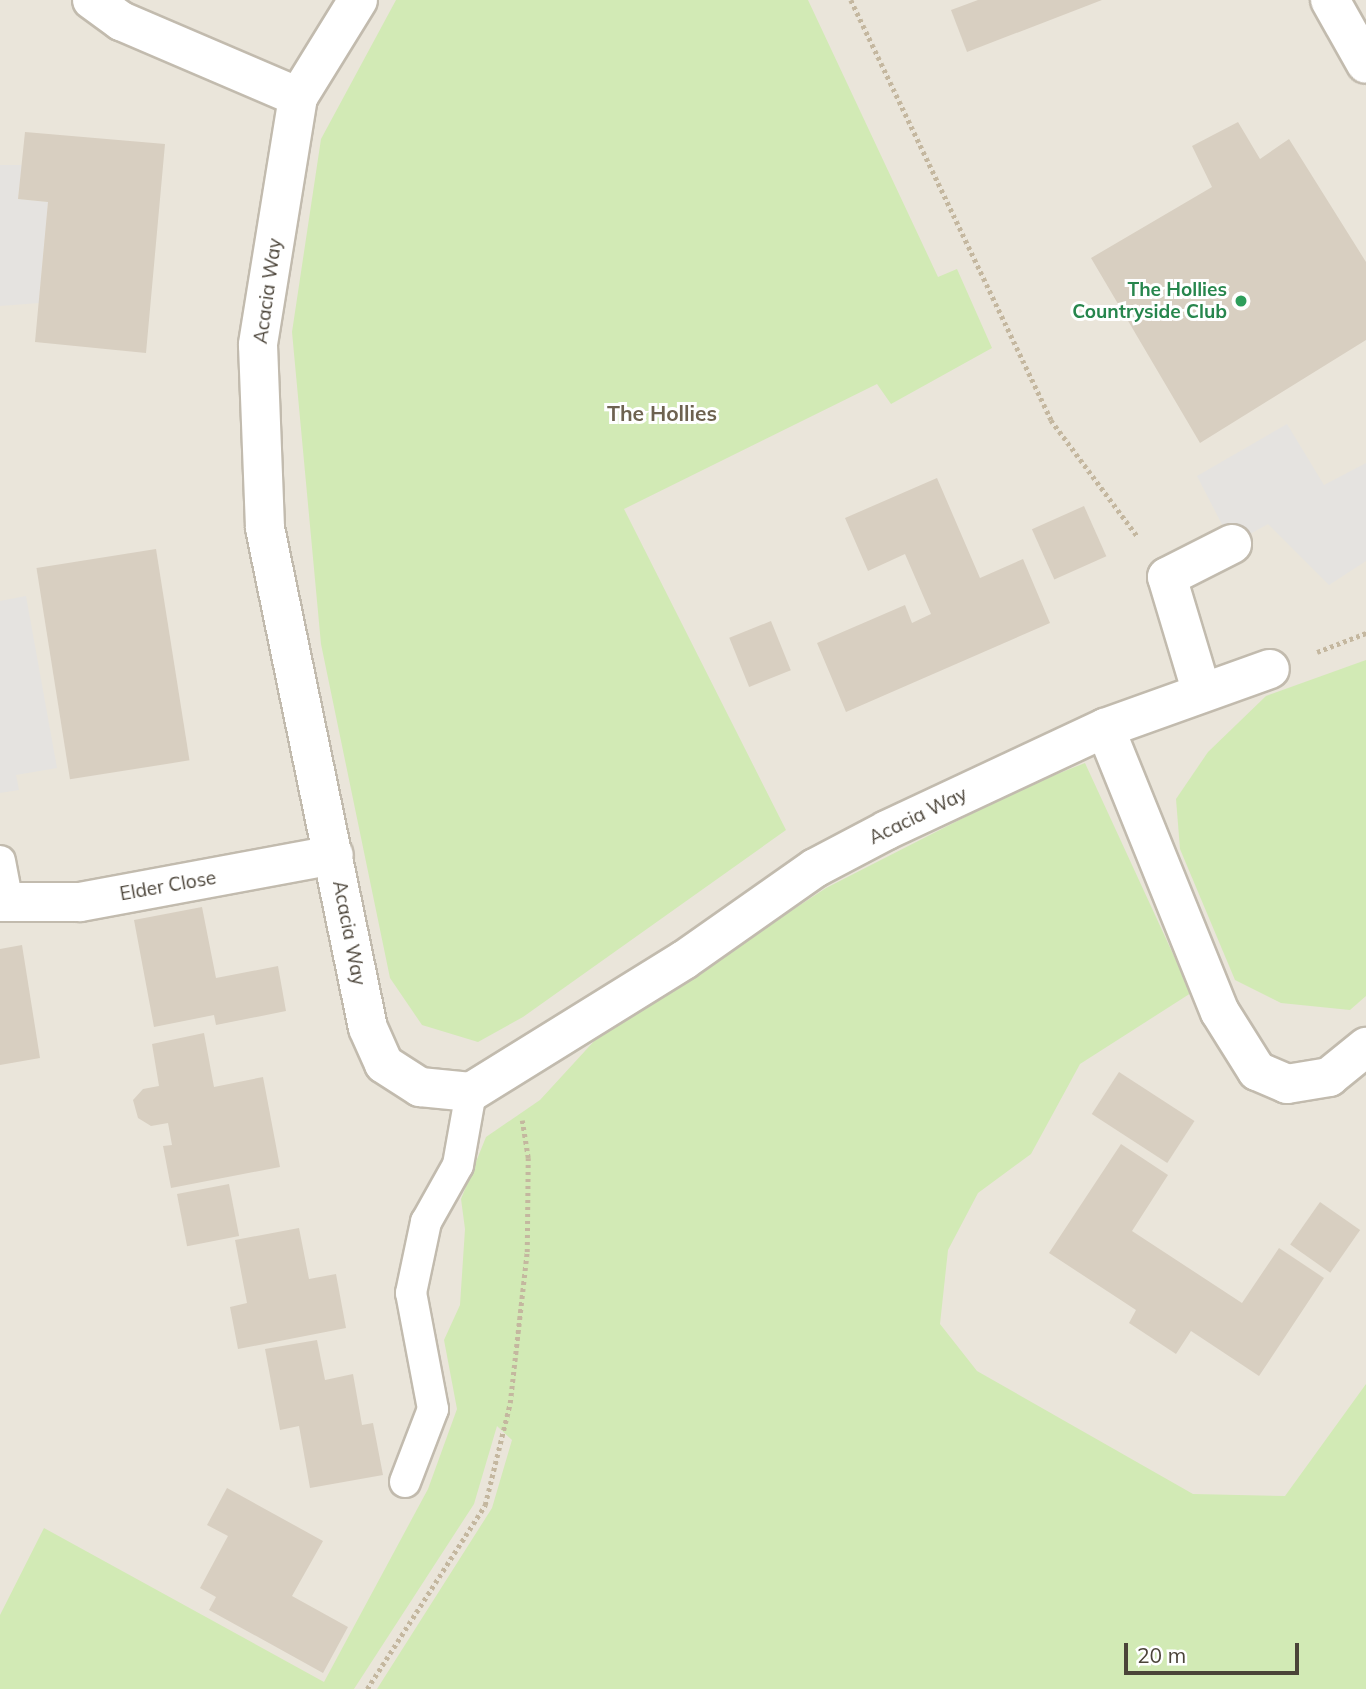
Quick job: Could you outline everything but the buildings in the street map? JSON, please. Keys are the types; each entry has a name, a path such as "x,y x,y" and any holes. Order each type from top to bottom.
{"street":[{"path":"92,0 121,21 298,97"},
{"name":"Acacia Way","path":"358,0 298,97 258,345 265,528 368,1028 384,1064 420,1087 471,1092 684,960 816,868 1105,728 1201,690 1270,669"},
{"path":"1330,0 1366,64"},
{"path":"1201,690 1167,577 1232,544"},
{"path":"1105,728 1220,1012 1257,1070 1287,1084 1329,1077 1366,1047"},
{"name":"Elder Close","path":"4,902 80,902 334,855"}],"lane":[{"path":"0,861 4,902"},
{"path":"405,1482 433,1409 411,1293 426,1222 458,1165 471,1092"}],"path":[{"path":"851,0 1051,420 1167,577"},
{"path":"367,1689 485,1505 510,1403 527,1252 528,1158 514,1067"}],"shaded area":[{"path":"0,0 1366,0 1366,1689 0,1689"},
{"path":"0,165 22,165 18,199 48,202 39,303 0,306"},
{"path":"1287,424 1324,485 1366,463 1366,561 1329,585 1268,524 1232,544 1197,476"},
{"path":"26,596 57,768 16,775 19,790 0,793 0,601"}],"green space":[{"path":"396,0 808,0 938,277 957,269 992,348 891,404 877,384 624,509 786,830 523,1017 478,1042 422,1025 390,978 321,644 292,332 321,139"},
{"path":"1366,660 1366,996 1350,1010 1281,1003 1235,980 1180,849 1176,799 1208,752 1266,696"},
{"path":"1085,763 1191,993 1080,1064 1031,1154 978,1193 948,1250 940,1324 977,1371 1193,1494 1285,1496 1366,1384 1366,1689 377,1689 492,1508 512,1440 497,1426 474,1504 354,1689 0,1689 0,1615 44,1528 324,1682 428,1489 457,1409 444,1340 460,1305 465,1229 461,1199 486,1137 540,1100 596,1039 826,888 1024,787"}],"place":[{"name":"The Hollies Countryside Club","path":"1241,301"}],"district":[{"name":"The Hollies","path":"662,413"}]}
